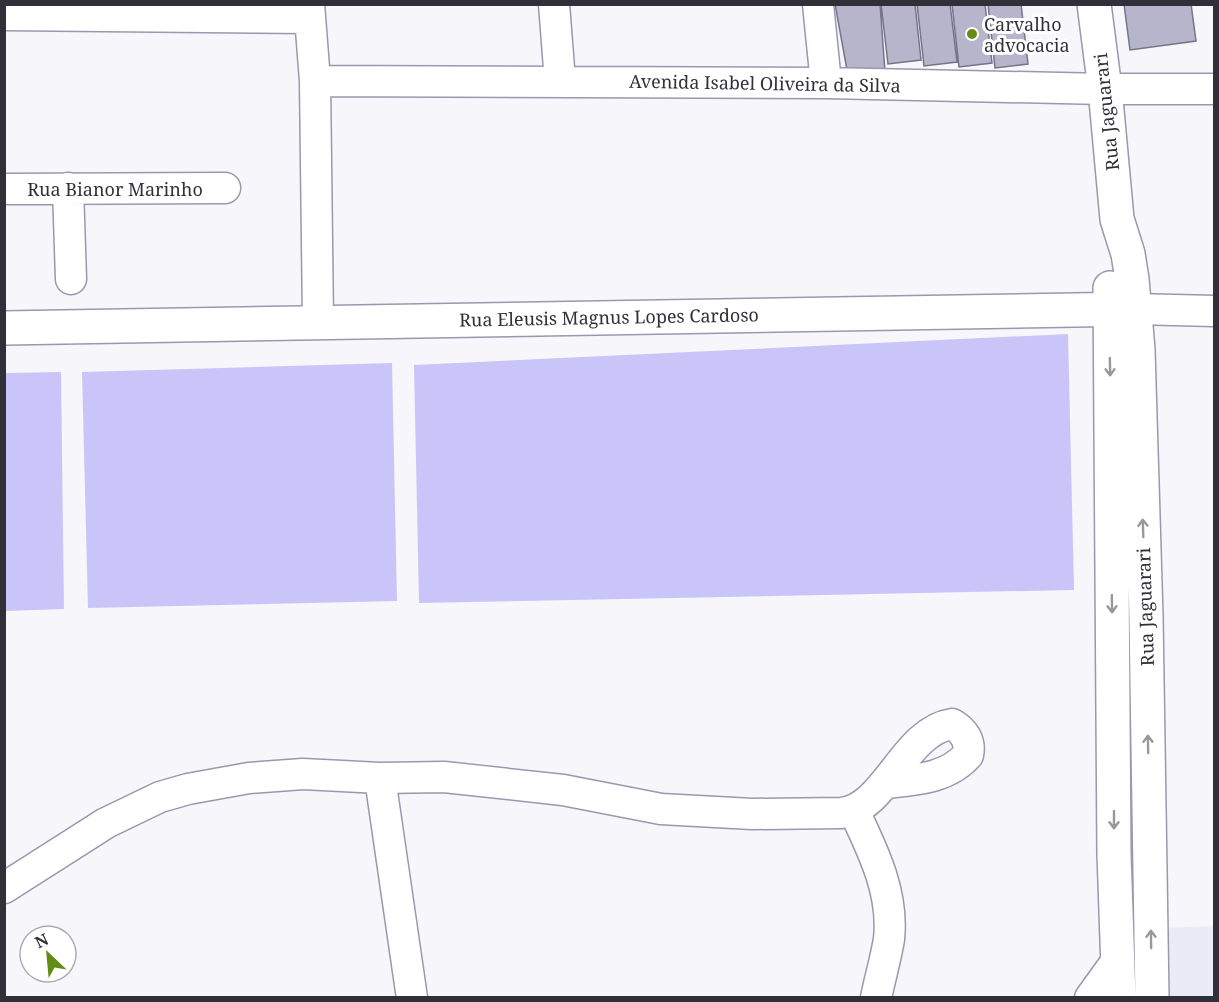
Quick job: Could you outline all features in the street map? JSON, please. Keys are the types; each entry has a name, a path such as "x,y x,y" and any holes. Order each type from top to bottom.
{"main road":[{"name":"Rua Jaguarari","path":"1094,4 1105,89 1117,219 1128,254 1122,309 1116,962 1119,998"},
{"name":"Rua Jaguarari","path":"1122,309 1138,350 1146,616 1152,998"},
{"name":"Rua Eleusis Magnus Lopes Cardoso","path":"4,328 1122,309"}],"street":[{"path":"554,4 560,81"},
{"path":"818,4 826,83"},
{"path":"4,15 309,11 315,81 318,322"},
{"name":"Avenida Isabel Oliveira da Silva","path":"315,81 826,83 1215,89"},
{"path":"68,188 71,279"},
{"name":"Rua Bianor Marinho","path":"4,189 225,188"},
{"name":"Rua Eleusis Magnus Lopes Cardoso","path":"1122,309 1215,311"},
{"path":"4,888 106,823 169,794 249,778 303,774 380,778 444,777 563,790 661,809 752,814 841,813 854,810 885,783"},
{"path":"380,778 412,998"},
{"path":"854,810 883,878 889,912 889,938 876,998"},
{"path":"1090,998 1116,962"}],"shaded area":[{"path":"1068,334 1074,590 419,603 414,365"},
{"path":"392,363 397,601 88,608 82,372"},
{"path":"61,372 64,609 5,611 5,373"},
{"path":"1214,926 1214,997 1162,997 1160,928"}],"building":[{"path":"835,4 880,4 885,72 847,70"},
{"path":"881,4 915,4 921,60 888,64"},
{"path":"917,4 950,4 957,62 924,66"},
{"name":"Carvalho advocacia","path":"952,4 985,4 992,63 959,67"},
{"path":"988,4 1021,4 1028,64 995,68"},
{"path":"1124,4 1191,4 1196,41 1130,50"}],"place":[{"name":"Carvalho advocacia","path":"972,34"}]}
